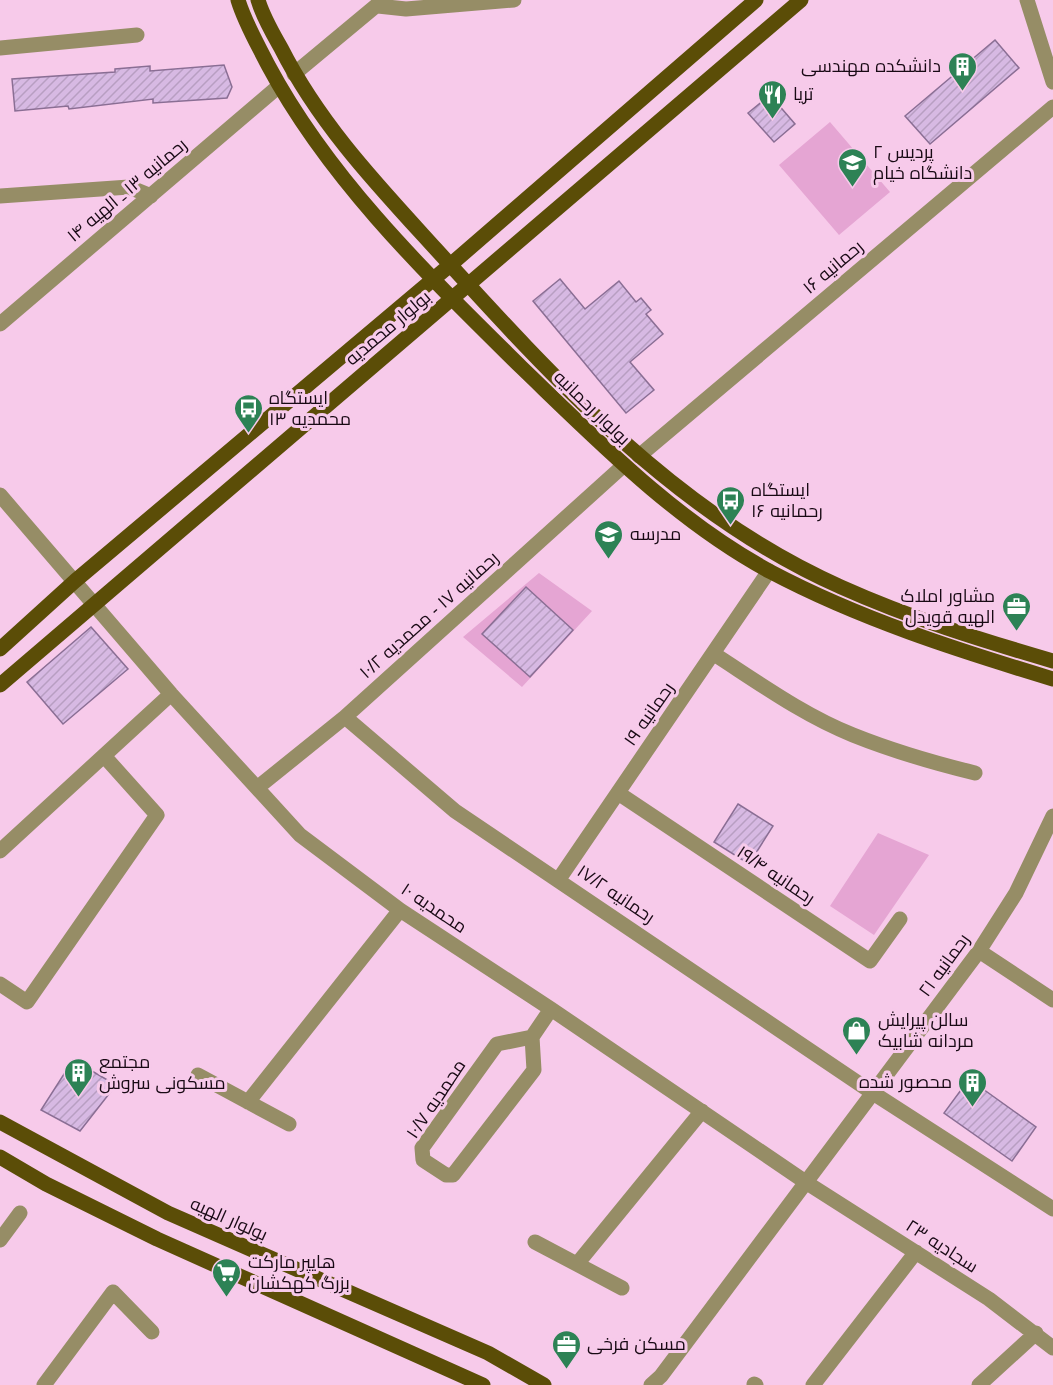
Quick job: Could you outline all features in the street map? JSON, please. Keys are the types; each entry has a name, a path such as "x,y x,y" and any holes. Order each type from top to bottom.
{"main road":[{"name":"بولوار رحمانیه","path":"238,0 244,19 295,115 343,177 432,279 623,466 700,525 769,571 834,603 948,647 1053,679"},
{"name":"بولوار رحمانیه","path":"258,0 294,74 312,104 360,165 449,266 585,407 639,456 730,525 840,587 953,631 1053,661"},
{"name":"بولوار محمدیه","path":"0,649 75,581 449,266 756,0"},
{"name":"بولوار محمدیه","path":"0,685 801,0"},
{"name":"بولوار الهیه","path":"0,1122 168,1213 488,1353 544,1385"},
{"path":"0,1157 46,1184 157,1239 483,1385"}],"street":[{"path":"294,74 380,3 405,9 514,0"},
{"path":"1028,0 1053,82"},
{"path":"0,48 137,35"},
{"name":"رحمانیه ۱۳ ـ الهیه ۱۴","path":"0,324 279,86"},
{"name":"رحمانیه ۱۶","path":"639,456 1053,107"},
{"path":"0,196 129,187 151,196"},
{"name":"رحمانیه ۱۷ - محمدیه ۱۰/۲","path":"257,788 345,717 623,466"},
{"name":"محمدیه ۱۰","path":"0,495 171,694 300,835 400,910 551,1009 807,1183"},
{"name":"رحمانیه ۱۹","path":"559,879 769,571"},
{"path":"714,654 786,700 852,734 932,763 975,773"},
{"path":"0,851 171,694"},
{"name":"رحمانیه ۱۷/۲","path":"345,717 455,811 873,1093 1053,1209"},
{"path":"0,984 27,1002 157,815 105,757"},
{"name":"رحمانیه ۱۹/۴","path":"618,793 870,961 900,919"},
{"name":"رحمانیه ۲۱","path":"656,1382 979,951 1016,894 1053,816"},
{"path":"248,1101 400,910"},
{"path":"979,951 1053,1000"},
{"path":"532,1037 551,1009"},
{"name":"محمدیه ۱۰/۷","path":"532,1037 534,1070 453,1175 446,1175 423,1160 422,1148 497,1044 532,1037"},
{"path":"198,1075 289,1124"},
{"path":"577,1264 702,1111"},
{"name":"سجادیه ۲۳","path":"807,1183 916,1252 1036,1333 1053,1348"},
{"path":"0,1240 20,1213"},
{"path":"535,1242 622,1288"},
{"path":"813,1385 916,1252"},
{"path":"44,1385 113,1292 152,1332"},
{"path":"978,1385 1036,1333"}],"shaded area":[{"path":"830,122 890,192 839,235 779,165"},
{"path":"539,573 592,611 522,687 463,637"},
{"path":"878,833 929,855 874,935 830,906"}],"building":[{"name":"دانشکده مهندسی","path":"995,40 1019,68 930,144 905,116"},
{"path":"224,65 232,87 227,98 153,103 153,99 69,109 68,106 15,111 12,79 115,72 115,69 150,66 150,71"},
{"name":"تریا","path":"770,95 795,124 774,142 748,113"},
{"path":"560,279 585,309 619,281 636,302 641,298 651,310 646,314 663,334 630,362 654,390 626,413 533,301"},
{"path":"526,587 573,630 530,677 482,634"},
{"path":"91,627 128,669 63,724 27,682"},
{"path":"738,804 773,826 749,864 714,842"},
{"name":"مجتمع مسکونی سروش","path":"73,1060 116,1085 80,1131 41,1110"},
{"path":"969,1079 1036,1127 1012,1161 944,1113"}],"place":[{"name":"دانشکده مهندسی","path":"962,92"},
{"name":"تریا","path":"772,120"},
{"name":"پردیس ۲ دانشگاه خیام","path":"852,188"},
{"name":"ایستگاه محمدیه ۱۳","path":"248,434"},
{"name":"ایستگاه رحمانیه ۱۶","path":"730,526"},
{"name":"مدرسه","path":"609,560"},
{"name":"مشاور املاک الهیه قویدل","path":"1016,632"},
{"name":"سالن پیرایش مردانه شابیک","path":"857,1056"},
{"name":"مجتمع مسکونی سروش","path":"78,1098"},
{"name":"محصور شده","path":"973,1108"},
{"name":"هایپر مارکت بزرگ کهکشان","path":"227,1298"},
{"name":"مسکن فرخی","path":"566,1370"}]}
